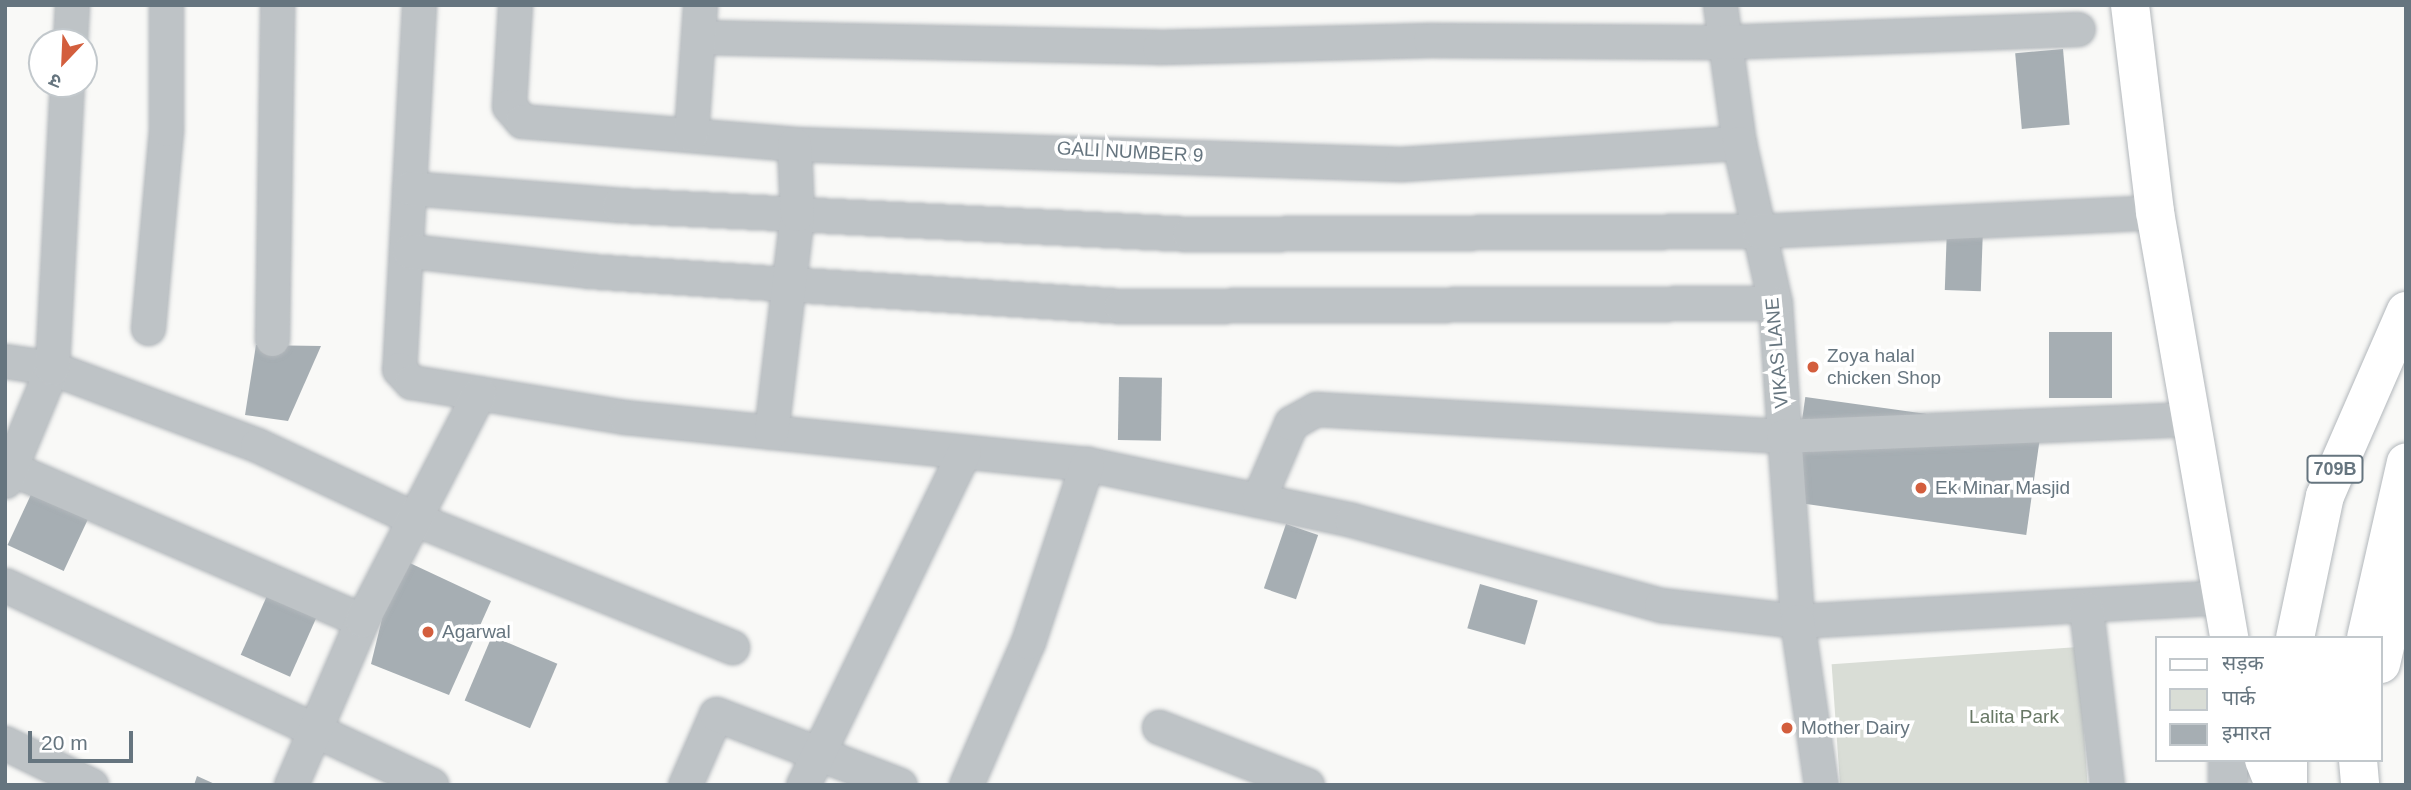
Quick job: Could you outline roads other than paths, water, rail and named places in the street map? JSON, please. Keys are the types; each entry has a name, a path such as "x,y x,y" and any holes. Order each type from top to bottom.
{"main road":[{"path":"2130,5 2155,212 2229,636"},
{"name":"709B","path":"2295,636 2325,496 2406,311"},
{"path":"2366,636 2406,462"},
{"path":"2383,655 2406,556"},
{"path":"2265,762 2274,785"},
{"path":"2288,762 2288,785"}],"street":[{"path":"71,28 72,5"},
{"path":"148,328 166,129 166,5"},
{"path":"272,339 277,5"},
{"path":"419,5 409,188 403,378 480,393 771,432 1087,464 1258,500 1661,605 1797,621 2086,610 2223,597"},
{"name":"GALI NUMBER 9","path":"515,5 509,106 522,121 794,144 1401,164 1739,143"},
{"name":"VIKAS LANE","path":"1720,5 1739,143 1775,303 1797,621 1821,785"},
{"path":"691,134 699,21 1159,47 1430,40 1723,42 2078,29"},
{"path":"67,98 52,368 8,474 362,620"},
{"path":"771,432 797,214 794,144"},
{"path":"409,188 797,214 1189,234 1759,231 2155,212"},
{"path":"409,251 790,286 1121,306 1775,303"},
{"path":"5,362 52,368 257,445 415,519 732,647"},
{"path":"291,785 362,620 480,393"},
{"path":"1258,500 1291,424 1316,408 1783,436 2190,419"},
{"path":"803,785 964,453"},
{"path":"966,785 1028,642 1087,464"},
{"path":"5,585 431,785"},
{"path":"2086,610 2107,785"},
{"path":"685,785 716,714 900,785"},
{"path":"1159,727 1307,785"},
{"path":"5,743 91,785"},
{"path":"2228,762 2228,785"}],"place":[{"name":"Zoya halal chicken Shop","path":"1813,367"},
{"name":"Ek Minar Masjid","path":"1921,488"},
{"name":"Agarwal","path":"428,632"},
{"name":"Mother Dairy","path":"1787,728"}],"park label":[{"name":"Lalita Park","path":"2014,717"}]}
